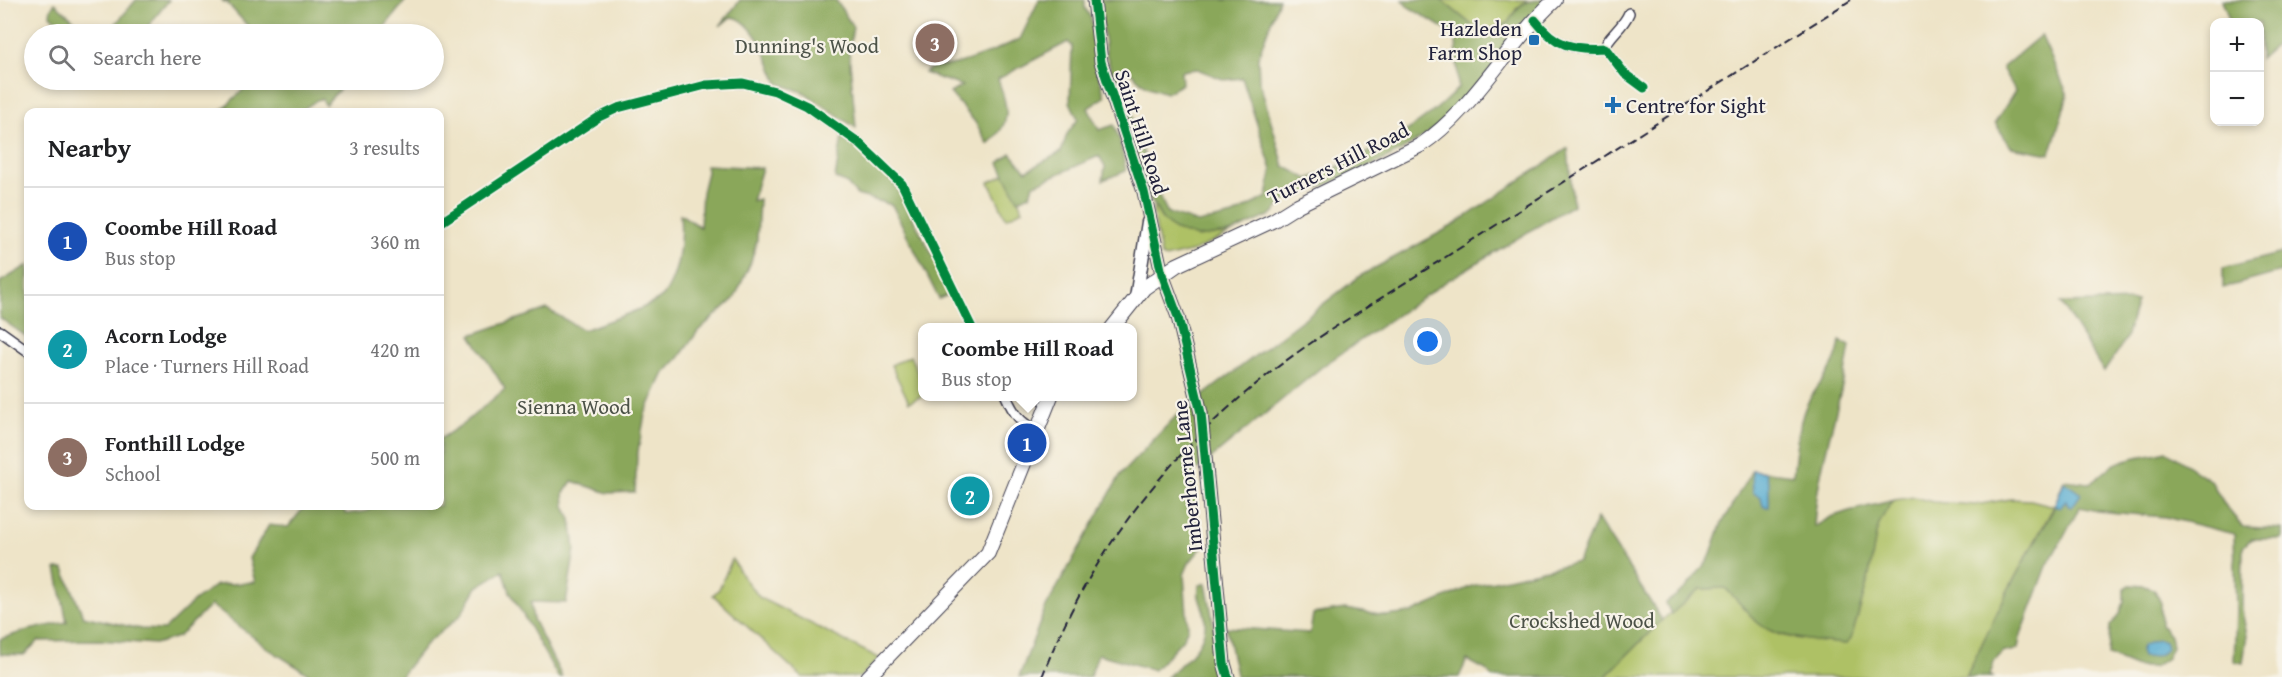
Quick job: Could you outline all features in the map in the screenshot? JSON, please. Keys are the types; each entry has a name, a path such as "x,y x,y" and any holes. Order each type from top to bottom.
{"main road":[{"name":"Turners Hill Road","path":"1115,323 1144,288 1177,265 1274,220 1298,205 1396,158 1436,135 1470,101 1500,60 1555,0"},
{"path":"868,677 988,553 1049,401"}],"street":[{"name":"Saint Hill Road","path":"1094,0 1101,62 1144,192 1162,274"},
{"path":"1629,13 1624,24 1605,43 1605,48 1625,74 1644,88"},
{"path":"1535,20 1556,41 1568,46 1588,49 1605,48"},
{"path":"444,220 599,117 618,108 706,86 742,83 775,91 807,106 858,142 902,184 970,323"},
{"path":"1136,298 1149,215"},
{"name":"Imberhorne Lane","path":"1162,274 1178,317 1201,413 1224,663 1228,677"},
{"path":"0,331 24,348"},
{"path":"1008,401 1017,418 1036,430"}],"green space":[{"path":"136,0 169,0 150,24 116,24"},
{"path":"222,0 406,0 387,24 246,24 228,4 229,1 225,3"},
{"name":"Dunning's Wood","path":"740,0 836,0 853,27 849,51 856,128 805,93 778,83 754,33 739,19 731,17 720,26"},
{"path":"1039,0 1085,0 1085,8 1091,18 1098,73 1105,97 1088,108 1099,130 1114,125 1126,171 1103,180 1105,166 1099,156 1033,185 1030,195 1018,200 999,163 1011,153 1026,171 1061,152 1067,134 1078,119 1070,102 1072,46 1068,42 998,79 1006,106 1005,121 988,144 975,122 950,93 962,86 924,73 934,67 951,65 977,57 1020,39"},
{"path":"1099,0 1279,0 1258,57 1259,80 1284,166 1308,179 1389,142 1425,118 1458,88 1456,36 1407,6 1402,0 1441,0 1482,33 1508,23 1516,10 1524,3 1550,0 1467,98 1421,138 1371,166 1300,196 1292,196 1271,215 1230,233 1197,237 1173,229 1162,219 1149,197 1106,53","holes":["1197,69 1225,80 1242,78 1272,170 1267,197 1233,215 1198,223 1168,213 1154,186 1120,71 1128,70 1146,86 1166,93 1182,84 1181,71"]},
{"path":"1441,0 1527,0 1516,9 1508,23 1482,33"},
{"path":"2222,0 2282,0 2282,40 2264,56 2264,18 2229,18"},
{"path":"55,3 79,24 59,24 50,15"},
{"path":"2041,35 2068,95 2050,154 2011,147 1995,123 2015,91 2002,68"},
{"path":"243,90 339,90 325,105 322,99 305,108 224,108"},
{"path":"842,137 895,184 944,277 950,294 939,299 892,205 857,195 847,184 835,178"},
{"path":"1568,148 1573,205 1450,279 1323,366 1193,473 1202,547 1189,563 1184,575 1188,628 1182,640 1154,670 1098,654 1090,677 1019,677 1045,609 1121,474 1176,416 1360,276 1452,226"},
{"name":"Sienna Wood","path":"706,165 762,168 752,201 759,199 757,240 751,262 734,299 698,331 679,358 663,375 645,414 637,457 635,492 608,493 572,481 564,493 565,506 571,519 575,549 566,603 531,602 533,619 562,677 558,677 510,592 503,571 477,587 460,616 426,644 400,677 313,677 270,650 211,605 178,637 155,644 98,640 38,641 24,655 0,654 0,639 28,630 67,622 56,569 64,569 83,616 141,629 164,630 194,601 216,585 255,582 249,558 269,525 288,527 302,510 344,510 346,514 370,510 444,510 444,436 463,424 505,389 471,335 547,309 583,330 659,299 669,286 677,266 681,235 680,214 700,227 702,192 707,172"},
{"path":"1006,174 1023,210 1006,218 989,182"},
{"path":"1154,206 1162,219 1230,233 1194,251 1165,258 1161,255"},
{"path":"2282,253 2282,272 2223,288 2223,268"},
{"path":"24,267 24,335 0,318 0,282"},
{"path":"2137,301 2126,339 2104,372 2061,303"},
{"path":"1840,341 1850,346 1824,458 1814,527 1831,517 1849,511 1895,500 1882,518 1876,535 1867,583 1851,639 1846,644 1799,639 1765,628 1725,588 1700,589 1671,614 1666,603 1686,588 1709,559 1721,525 1752,470 1793,475 1803,414 1811,397 1835,361"},
{"path":"910,356 918,373 918,398 909,402 891,365"},
{"path":"2166,451 2211,481 2227,508 2243,527 2282,529 2282,539 2251,539 2243,547 2242,611 2247,635 2243,663 2234,661 2236,611 2234,534 2165,517 2097,511 2080,507 2047,566 2018,649 2012,652 2003,651 1994,662 1990,675 1993,677 1966,677 2008,590 2053,510 2064,480 2089,483 2119,462"},
{"path":"1914,497 1933,502 1975,505 2010,499 2031,500 2054,506 2008,590 1966,677 1605,677 1662,620 1700,589 1725,588 1757,621 1777,634 1809,639 1851,639 1869,574 1877,524 1895,500"},
{"name":"Crockshed Wood","path":"1597,518 1662,620 1605,677 1493,677 1486,670 1467,660 1459,677 1237,677 1236,675 1226,627 1310,633 1313,614 1345,609 1386,616 1411,613 1472,586 1578,562"},
{"path":"732,559 760,598 879,658 860,677 802,677 713,595 719,589"},
{"path":"1206,583 1214,625 1217,677 1167,677 1195,649 1204,632 1204,612 1199,592 1200,585"},
{"path":"2130,585 2154,589 2161,603 2161,625 2170,636 2172,647 2167,658 2154,667 2137,667 2108,655 2110,626 2120,614 2124,602 2124,589"}],"water":[{"path":"1752,470 1765,472 1769,484 1769,507 1763,506 1761,497 1753,493"},
{"path":"2064,482 2081,494 2072,507 2068,506 2066,501 2060,508 2054,506"},
{"path":"2157,640 2165,642 2167,648 2156,656 2142,657 2140,651 2143,645"}],"railway":[{"path":"1042,677 1065,624 1091,574 1123,527 1157,481 1237,400 1282,364 1329,331 1851,0"}],"cycle path":[{"path":"1094,0 1101,62 1144,192 1162,274 1178,317 1201,413 1224,663 1228,677"},
{"path":"1535,20 1550,36 1565,44 1583,48 1605,48 1625,74 1644,88"},
{"path":"444,220 599,117 618,108 706,85 743,83 775,91 807,106 858,142 902,184 970,323"}],"place":[{"name":"Hazleden Farm Shop","path":"1534,40"},
{"name":"Fonthill Lodge","path":"935,43"},
{"name":"Centre for Sight","path":"1613,105"},
{"name":"Coombe Hill Road","path":"1027,443"},
{"name":"Acorn Lodge","path":"970,496"}]}
